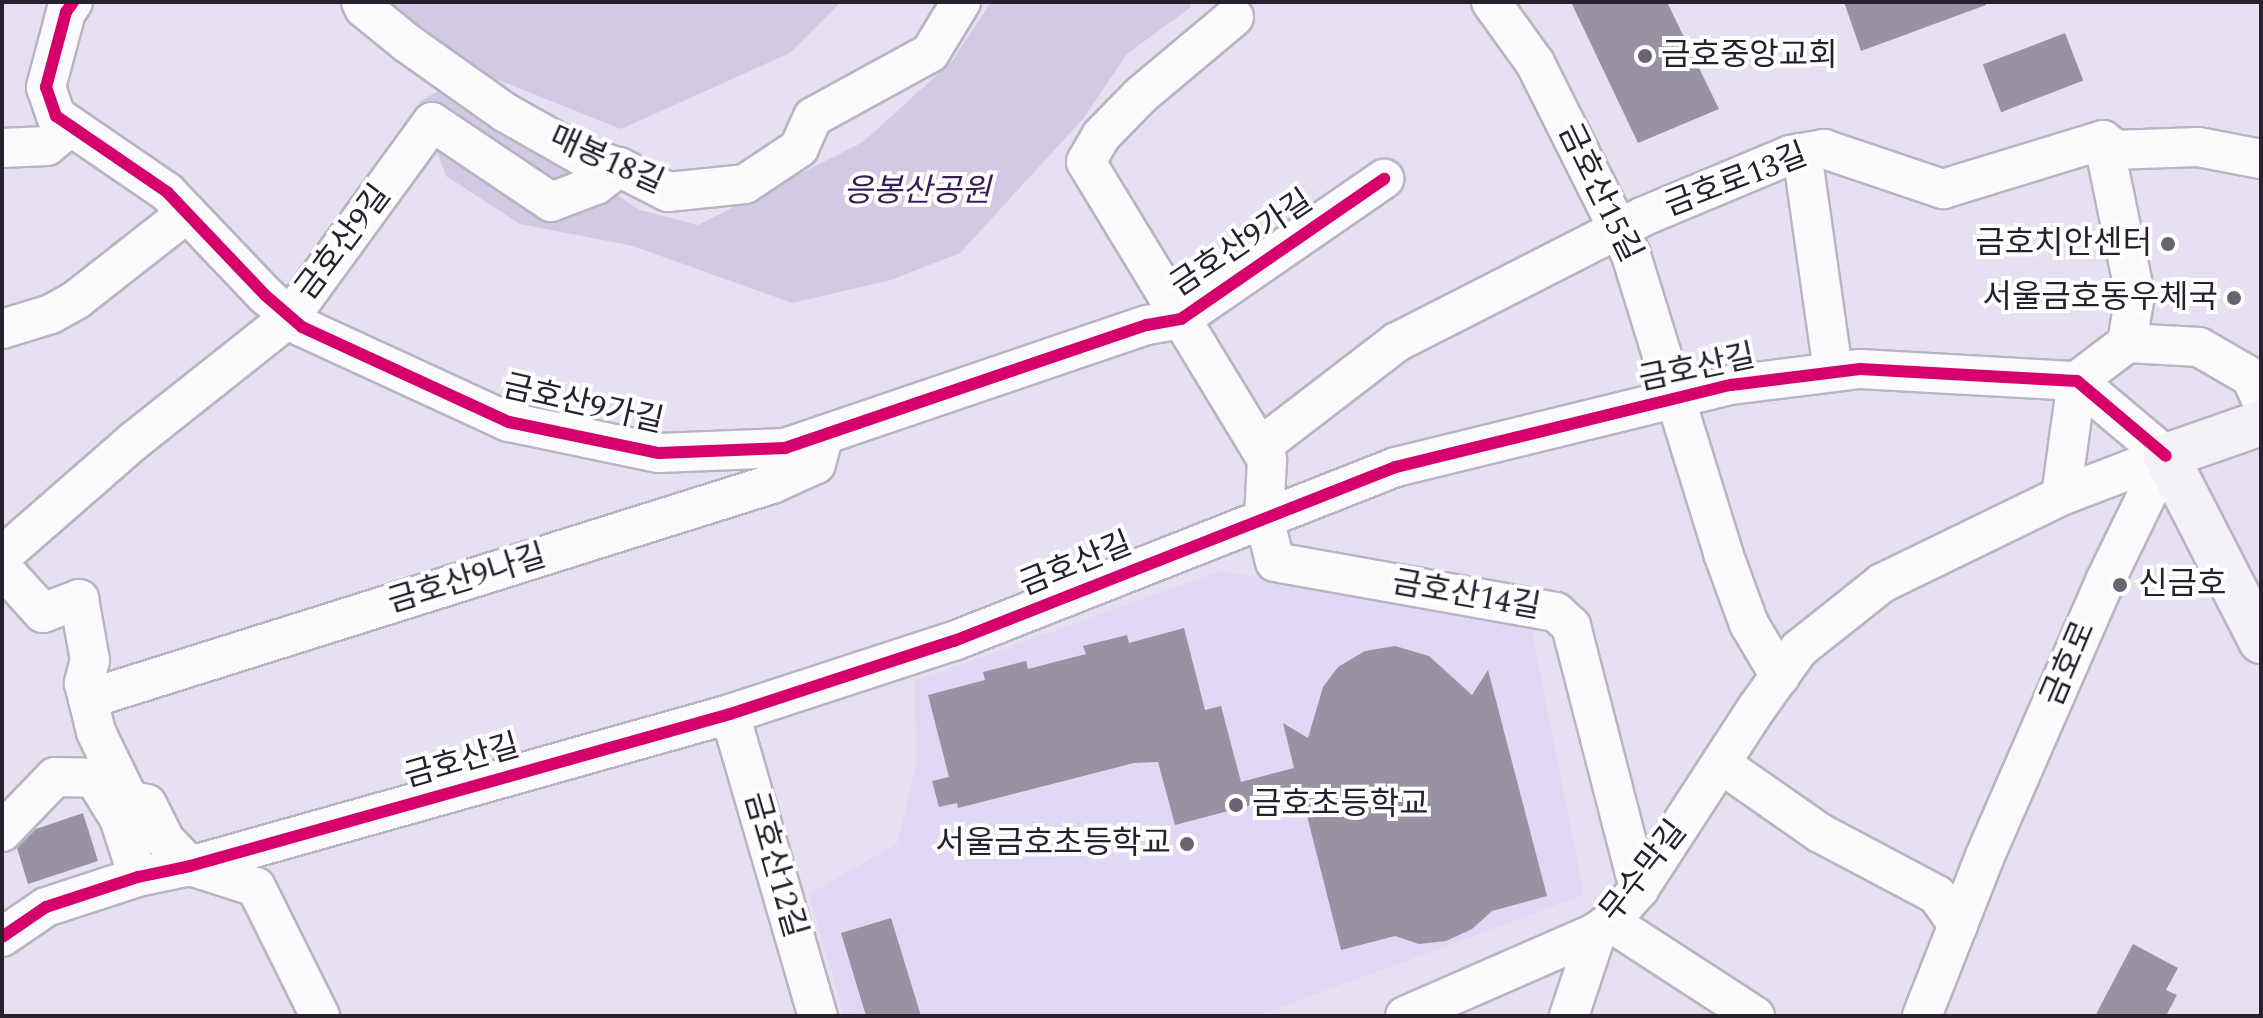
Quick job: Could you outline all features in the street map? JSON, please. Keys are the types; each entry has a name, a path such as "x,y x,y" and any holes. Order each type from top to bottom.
{"main road":[{"path":"2261,423 2166,456 2261,641"}],"street":[{"name":"매봉18길","path":"361,2 364,8 407,43 506,113 582,156 619,167 668,192 745,184 799,148 813,117 930,53 961,2"},
{"name":"금호산15길","path":"1491,2 1535,63 1619,229 1631,255 1678,398"},
{"name":"금호산9가길","path":"63,5 46,87 56,116 167,192 302,327 509,422 659,453 785,448 1147,325 1181,319 1384,179"},
{"name":"금호산9가길","path":"1234,17 1140,96 1101,136 1086,162 1267,460 1264,518"},
{"name":"금호산9길","path":"2,556 135,440 290,317 432,122 551,202 596,185 619,167"},
{"path":"2,148 47,146 71,126"},
{"name":"금호로13길","path":"1260,447 1397,342 1619,229 1802,153 1824,149 1943,189 2103,140"},
{"path":"2103,140 2116,150 2198,147 2261,159"},
{"path":"2103,140 2135,295 2127,343"},
{"path":"1802,153 1833,372"},
{"path":"2,329 51,314 76,300 187,213"},
{"path":"2061,496 2077,381 2127,343 2199,347 2251,377 2261,399"},
{"name":"금호산길","path":"2,937 46,907 138,877 190,866 730,714 954,641 1396,467 1731,385 1833,372 1860,369 2077,381"},
{"path":"2077,381 2166,456"},
{"path":"1678,398 1733,582 1749,624 1780,676"},
{"name":"금호산9나길","path":"88,699 772,484 816,464 824,435"},
{"name":"무수막길","path":"1405,1016 1603,927 1639,889 1799,649 1882,583 2061,496 2166,456"},
{"name":"금호로","path":"1922,1016 2105,581 2166,456"},
{"name":"금호산14길","path":"1264,518 1275,562 1556,612 1571,626 1639,889"},
{"path":"2,568 43,613 79,599 90,660 84,683 96,732 129,800 147,804 165,840 190,866 256,887 320,1016"},
{"name":"금호산12길","path":"730,714 818,1016"},
{"path":"1721,764 1820,833 1937,895 1958,925"},
{"path":"2,832 55,777 94,778 119,818 138,877"},
{"path":"1569,1016 1603,927 1755,1016"}],"shaded area":[{"name":"금호초등학교","path":"1220,571 1530,622 1584,895 1257,1016 844,1016 809,894 897,844 916,766 915,681"}],"green space":[{"path":"392,2 841,2 790,53 621,129 456,63 404,24"},
{"name":"응봉산공원","path":"991,2 1190,2 1191,7 1127,54 1083,119 960,253 891,280 792,303 633,246 520,224 446,176 419,102 447,86 640,210 698,225 863,142 952,61"}],"building":[{"name":"금호중앙교회","path":"1571,2 1667,2 1719,109 1638,143"},
{"path":"1844,2 1986,2 1986,5 1861,51"},
{"path":"2065,33 2083,81 2001,112 1983,65"},
{"path":"1184,628 1205,710 1221,706 1241,782 1294,768 1283,723 1308,738 1323,687 1338,667 1365,651 1395,646 1429,656 1472,695 1488,670 1547,896 1492,911 1472,929 1446,941 1419,944 1395,936 1341,950 1301,792 1175,825 1158,762 1134,763 958,808 957,803 939,807 932,781 949,777 928,695 985,680 983,672 1026,661 1028,669 1086,654 1083,646 1127,635 1129,643"},
{"path":"83,813 98,861 28,884 17,848 36,829"},
{"path":"891,918 921,1016 866,1016 841,933"},
{"path":"2133,944 2178,968 2166,990 2177,995 2166,1016 2095,1016"}],"cycle path":[{"path":"73,2 66,12 46,87 56,116 167,192 265,295 302,327 509,422 659,453 785,448 1147,325 1181,319 1384,179"},
{"path":"2,937 46,907 138,877 190,866 730,714 954,641 1396,467 1731,385 1860,369 2077,381 2166,456"}],"place":[{"name":"금호중앙교회","path":"1645,56"},
{"name":"금호치안센터","path":"2168,244"},
{"name":"서울금호동우체국","path":"2234,298"},
{"name":"신금호","path":"2120,585"},
{"name":"금호초등학교","path":"1236,805"},
{"name":"서울금호초등학교","path":"1187,844"}]}
